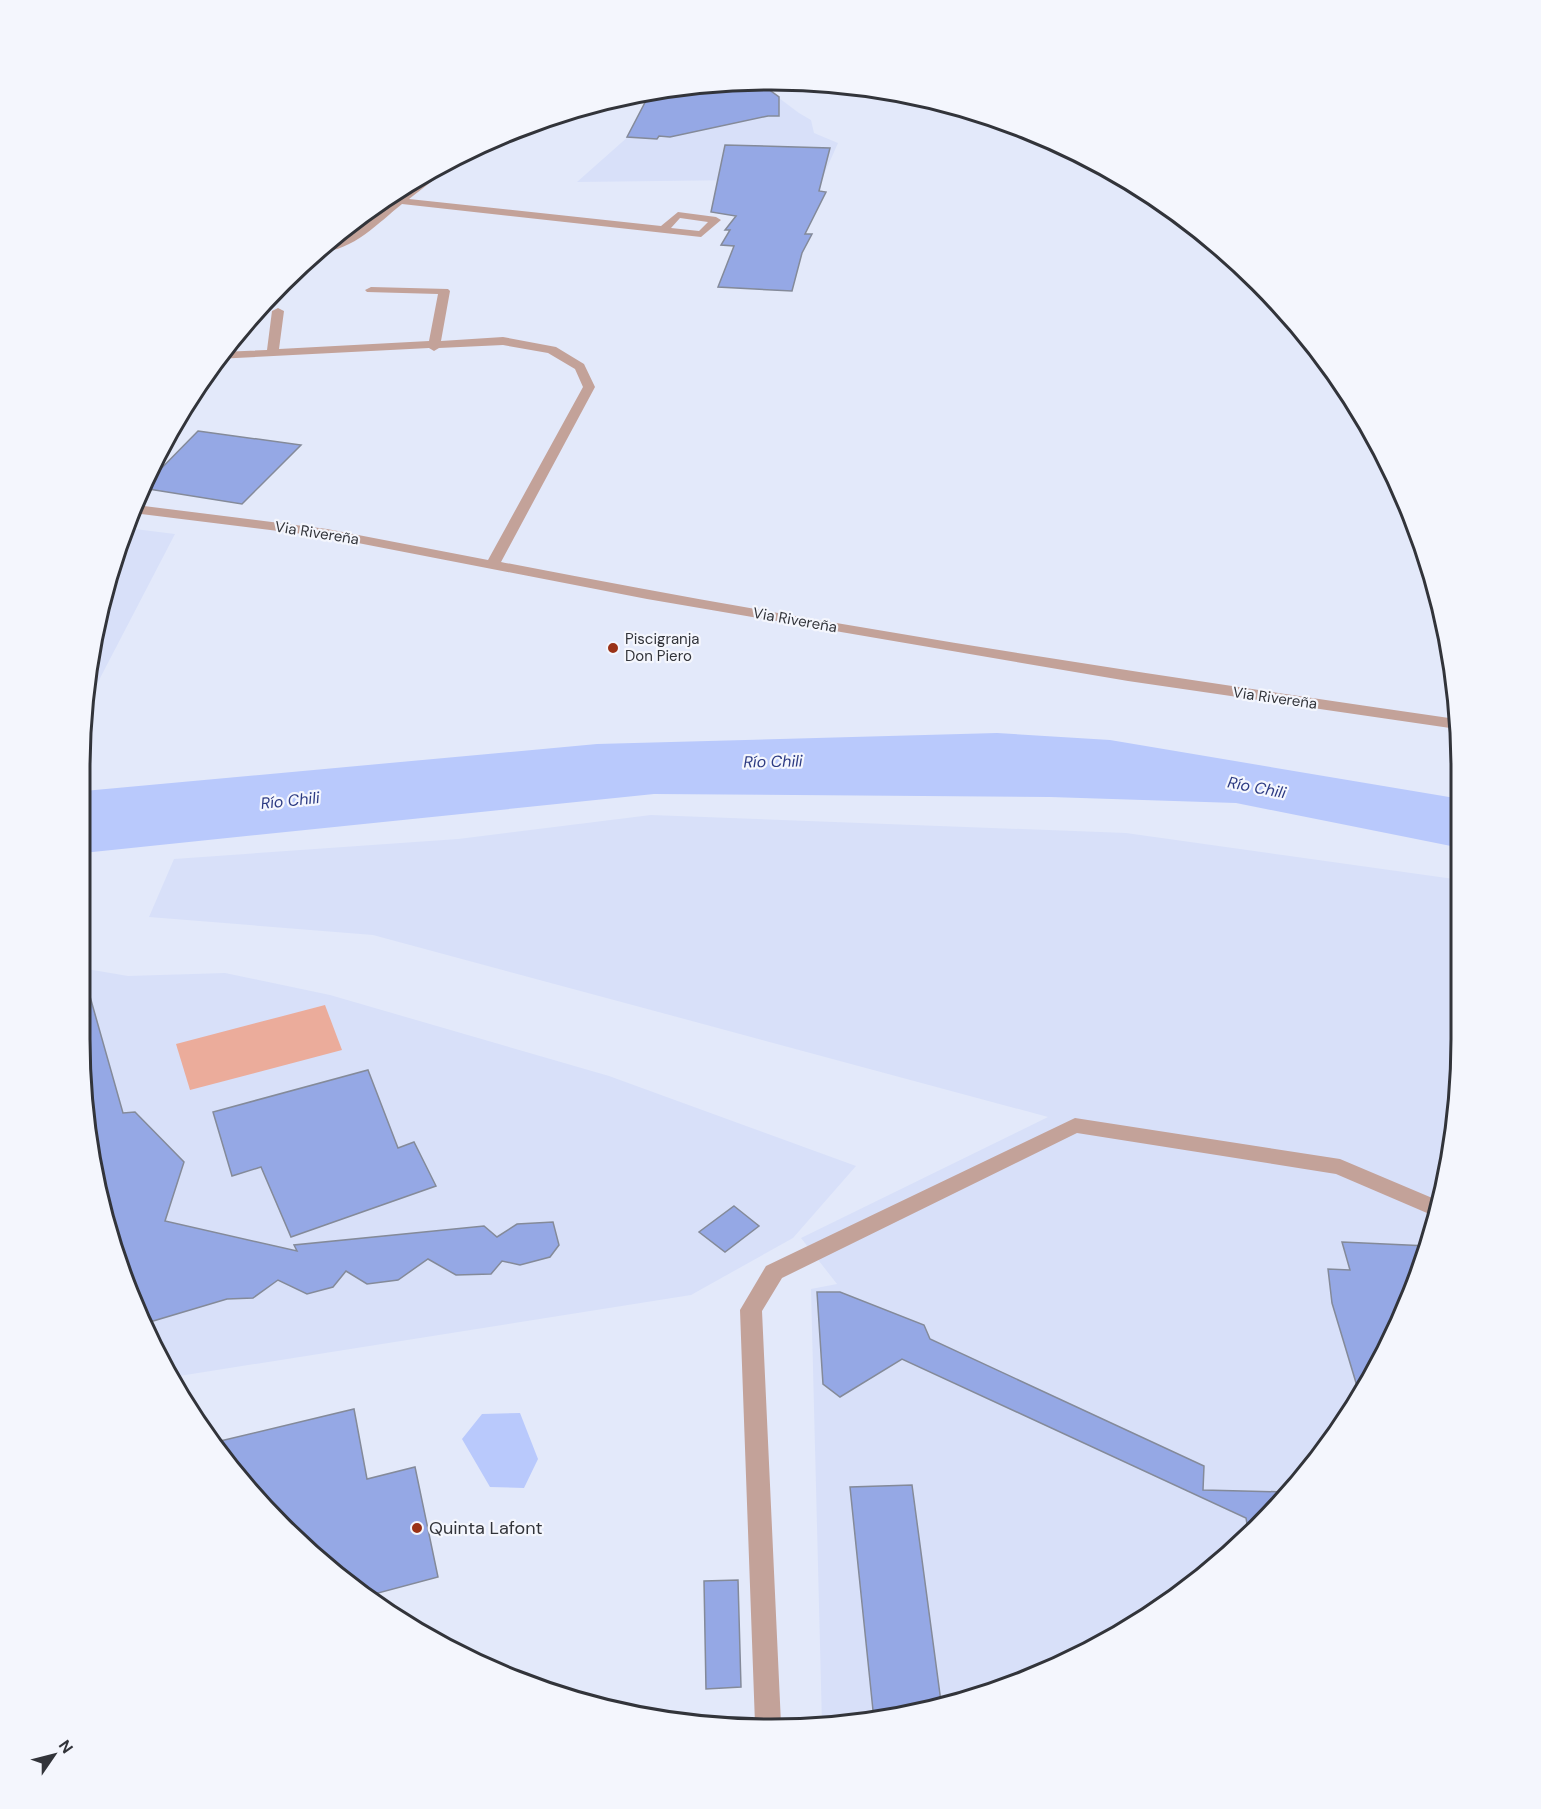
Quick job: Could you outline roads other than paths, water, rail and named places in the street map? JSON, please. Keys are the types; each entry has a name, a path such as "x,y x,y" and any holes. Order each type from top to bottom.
{"street":[{"path":"403,198 663,230"},
{"path":"342,242 403,198"},
{"path":"371,290 444,291 434,347"},
{"path":"273,353 278,311"},
{"path":"232,355 434,347 503,341 552,350 580,367 589,387 492,565"},
{"name":"Via Rivereña","path":"142,510 327,533 647,595 1128,676 1450,723"},
{"path":"768,1719 752,1310 774,1272 1075,1125 1340,1167 1430,1206"}],"water":[{"name":"Río Chili","path":"997,733 1110,740 1451,797 1451,846 1236,803 1050,797 654,794 90,852 90,790 597,744"},
{"path":"520,1413 538,1459 524,1488 490,1487 462,1439 482,1414"}],"place":[{"name":"Piscigranja Don Piero","path":"613,648"},
{"name":"Quinta Lafont","path":"417,1528"}]}
